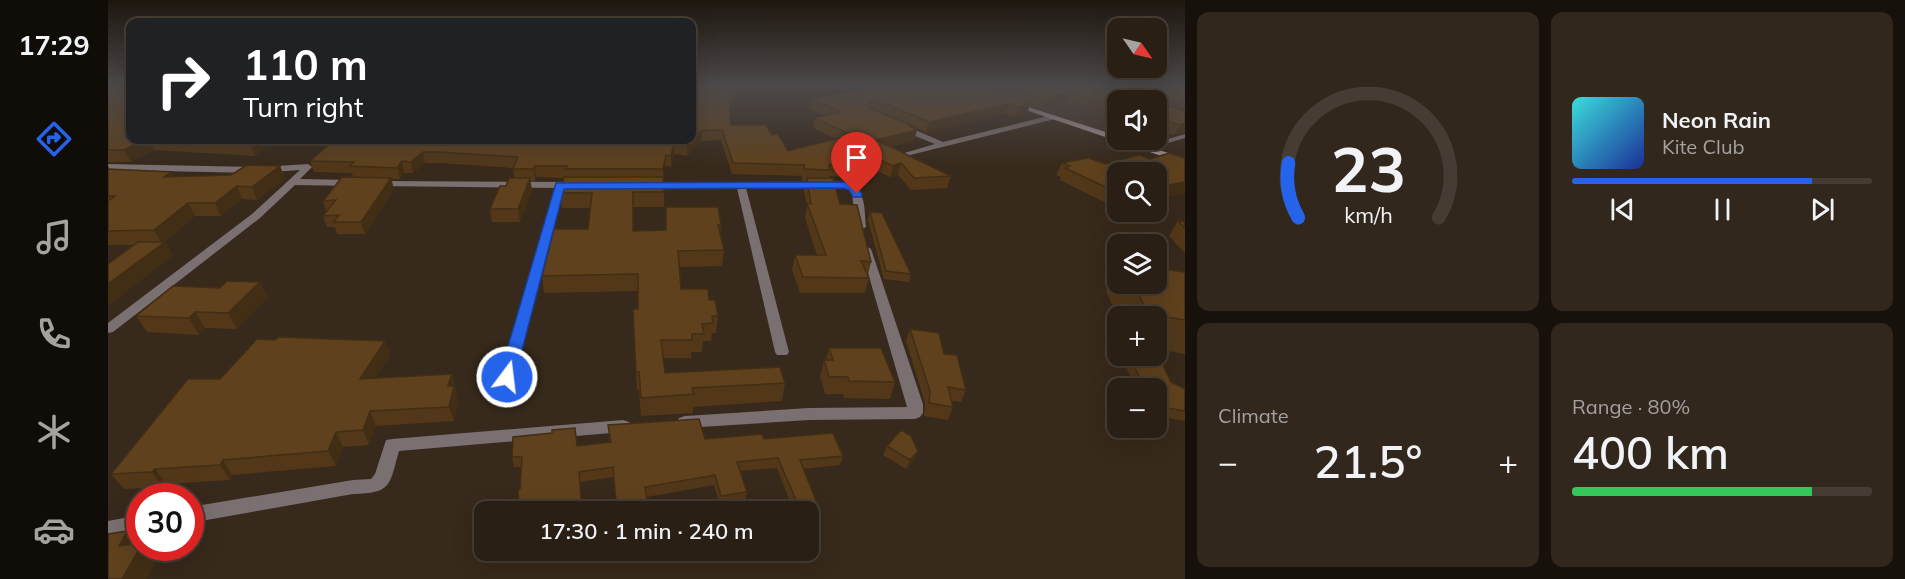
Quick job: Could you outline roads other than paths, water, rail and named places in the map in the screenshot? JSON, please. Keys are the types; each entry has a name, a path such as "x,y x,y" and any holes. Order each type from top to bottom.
{"street":[{"path":"1040,113 1107,135"},
{"path":"898,156 1052,117"},
{"path":"891,123 943,145"},
{"path":"1167,141 1185,136"},
{"path":"1149,150 1185,161"},
{"path":"108,167 310,166 256,216 108,330"},
{"path":"293,182 595,185"},
{"path":"741,184 782,352"},
{"path":"507,377 560,185"},
{"path":"630,185 845,185 853,188 874,278 915,404 915,413 809,414 669,423"},
{"path":"204,513 352,487 375,486 383,477 392,445 635,425"},
{"path":"108,529 126,526"}]}
